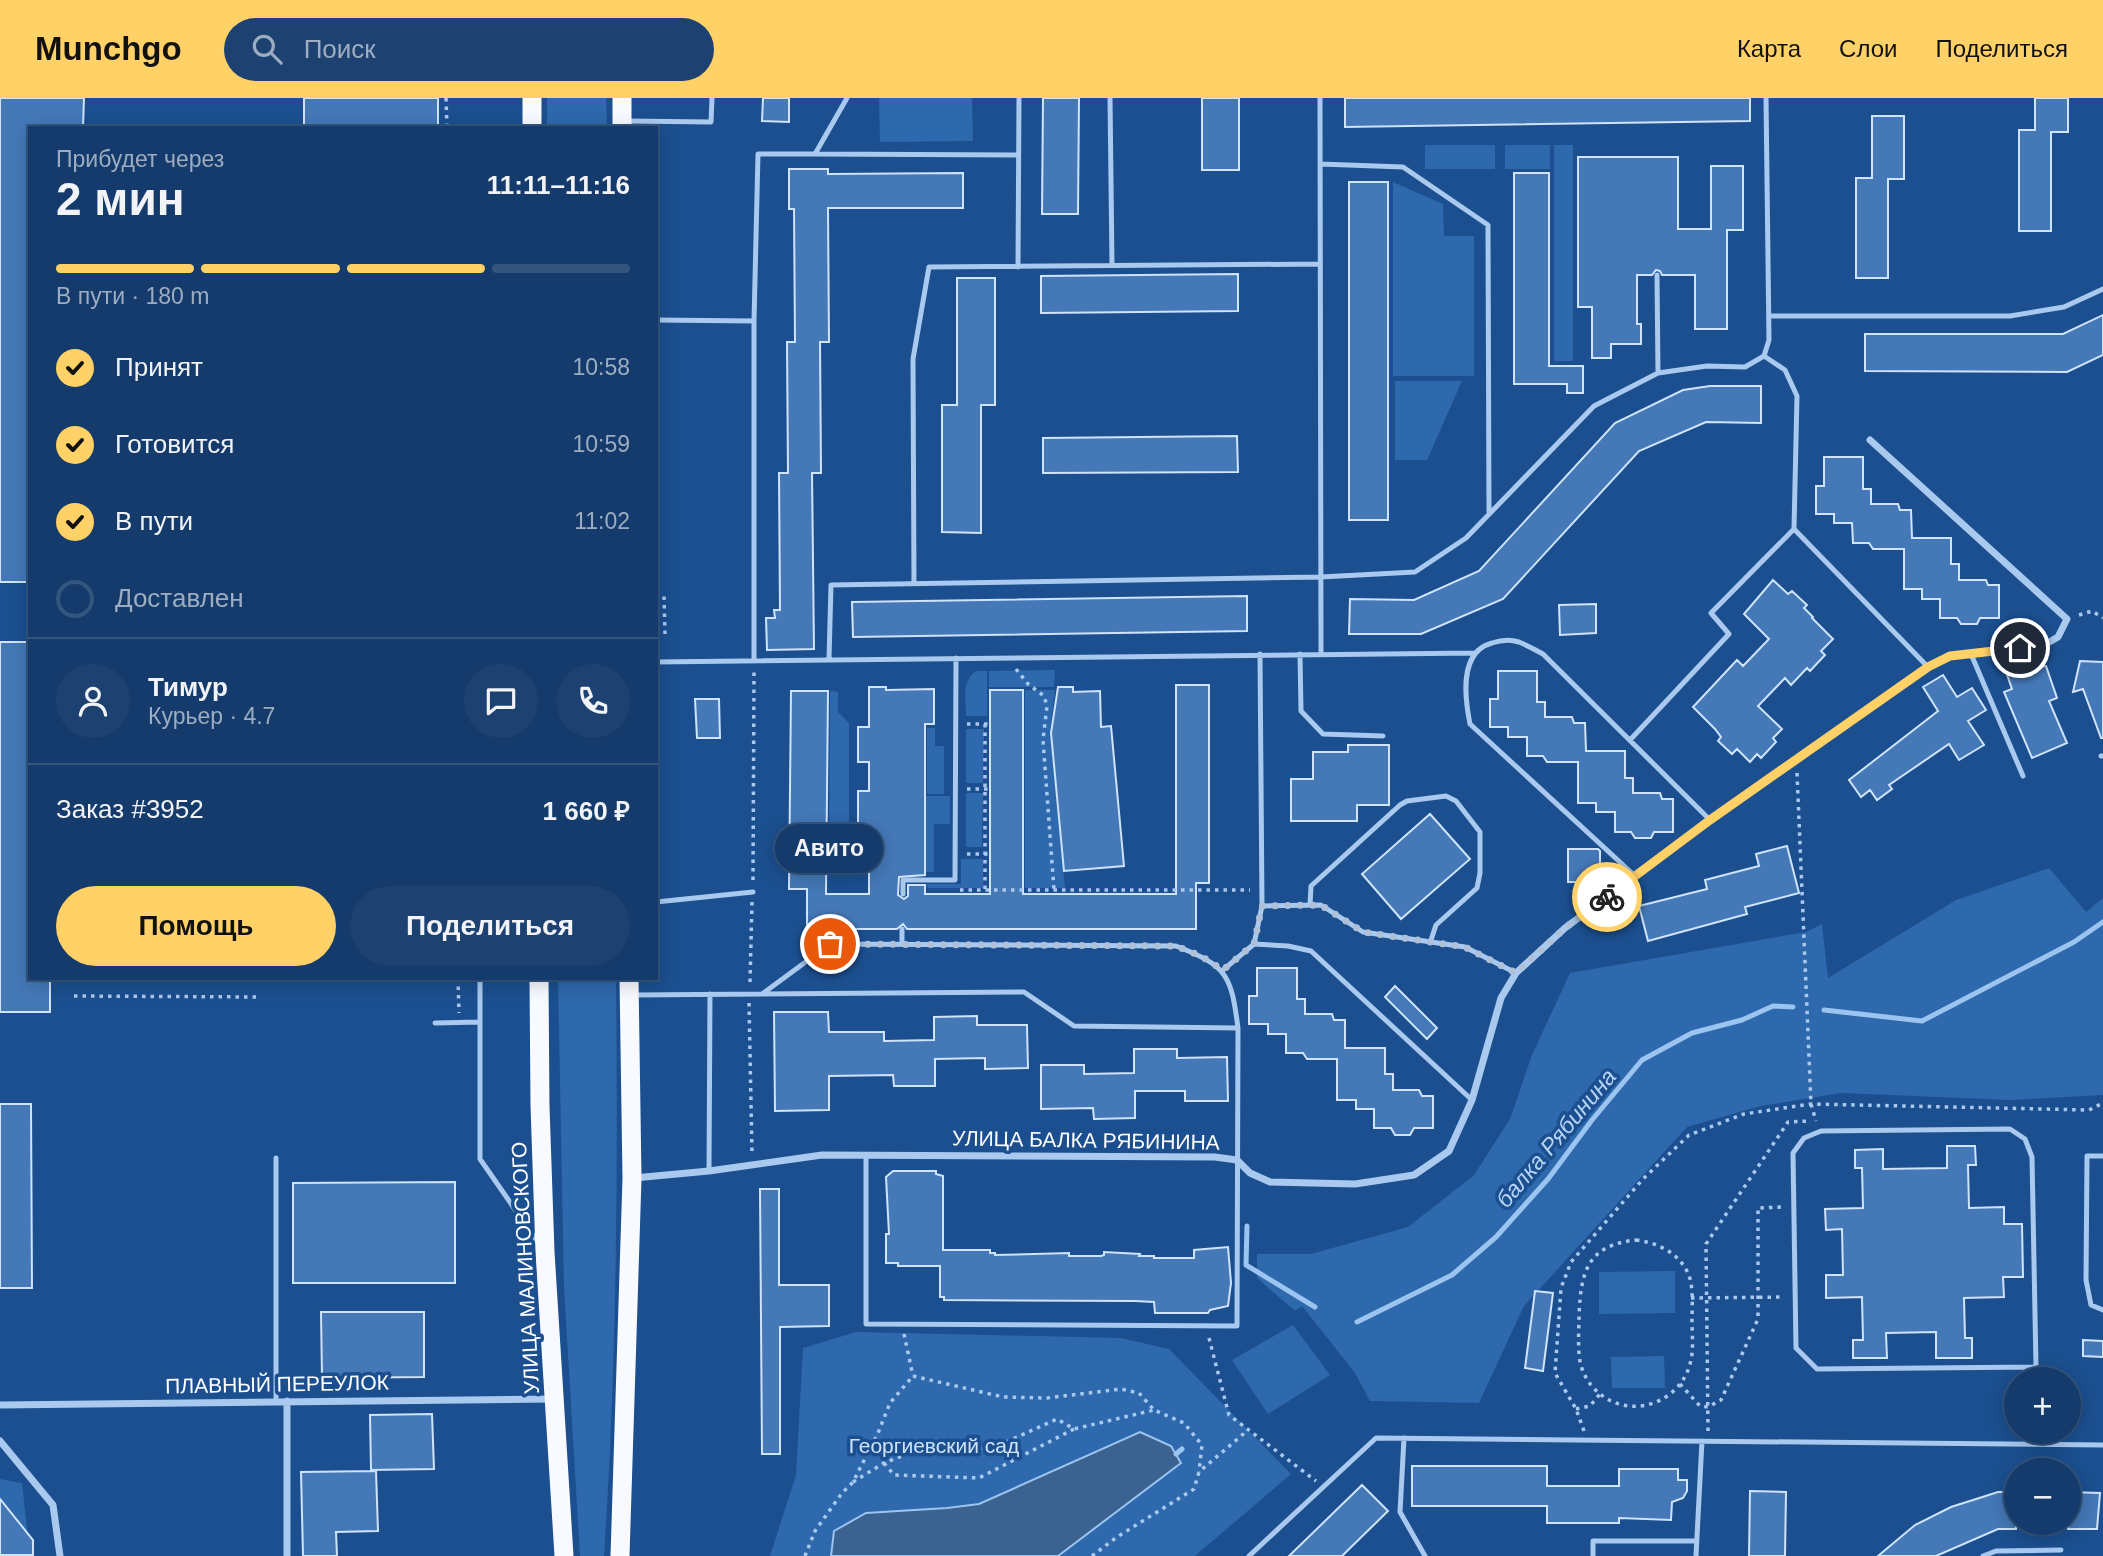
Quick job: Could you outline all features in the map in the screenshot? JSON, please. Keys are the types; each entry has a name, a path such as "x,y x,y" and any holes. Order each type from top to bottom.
{"highway":[{"path":"532,98 532,126"},
{"path":"622,98 622,125"},
{"name":"УЛИЦА МАЛИНОВСКОГО","path":"539,980 545,1252 564,1556"},
{"path":"620,1556 632,1178 629,987"}],"street":[{"name":"УЛИЦА БАЛКА РЯБИНИНА","path":"632,1178 752,1166 822,1155 1215,1157 1237,1160 1250,1173 1270,1182 1355,1184 1414,1175 1449,1151 1472,1100 1501,998 1516,973 1565,928 1710,820 1928,667 1950,656 2044,645 2058,637 2067,619 1870,440"},
{"name":"ПЛАВНЫЙ ПЕРЕУЛОК","path":"0,1405 555,1399"},
{"path":"287,1401 287,1556"},
{"path":"0,1441 53,1505 61,1556"}],"lane":[{"path":"622,125 711,122 712,98"},
{"path":"815,154 848,98"},
{"path":"1017,267 1019,98"},
{"path":"1110,98 1112,265"},
{"path":"1320,98 1321,653"},
{"path":"829,659 831,585 1321,577 1415,572 1466,538 1594,406 1658,373 1707,366 1745,367 1764,356 1769,340 1766,98"},
{"path":"754,661 754,321 758,154 1018,155"},
{"path":"1320,164 1403,167 1488,225 1489,513"},
{"path":"914,584 913,359 929,267 1321,264"},
{"path":"1657,275 1658,373"},
{"path":"1769,316 2010,316 2064,307 2103,289"},
{"path":"658,320 754,321"},
{"path":"1630,740 1729,634 1711,613 1794,529 1797,396 1785,370 1764,356"},
{"path":"1794,529 1928,667"},
{"path":"1635,876 1470,724 1466,703 1466,676 1470,661 1485,644 1502,640 1518,641 1543,654 1710,820"},
{"path":"1300,653 1301,711 1319,731 1328,735 1383,736"},
{"path":"658,662 1476,653"},
{"path":"1971,653 2023,776"},
{"path":"1223,970 1254,944 1262,906 1260,654"},
{"path":"903,894 903,880 956,880 956,658"},
{"path":"1310,905 1311,886 1400,805 1407,801 1446,796 1456,801 1480,832 1480,873 1477,888 1436,925 1431,940"},
{"path":"658,902 752,892"},
{"path":"1262,906 1321,905 1363,932 1465,947 1516,973"},
{"path":"902,929 902,944"},
{"path":"762,994 830,944 1176,946 1201,956 1223,970 1234,997 1238,1028 1237,1326 866,1324 866,1155"},
{"path":"1254,944 1288,946 1311,951 1472,1100"},
{"path":"481,980 480,1159 545,1252"},
{"path":"629,987 710,994 1024,992 1074,1026 1238,1028"},
{"path":"709,1171 710,994"},
{"path":"435,1023 480,1022"},
{"path":"2004,1367 1817,1369 1796,1348 1793,1153 1804,1138 1821,1130 2010,1129 2025,1139 2032,1157 2036,1367"},
{"path":"2103,1156 2087,1156 2086,1280 2091,1305 2103,1311"},
{"path":"276,1158 276,1401"},
{"path":"1249,1556 1376,1438 2004,1444"},
{"path":"1404,1438 1400,1512 1425,1556"},
{"path":"1696,1556 1702,1441"},
{"path":"2038,1444 2103,1445"},
{"path":"1594,1556 1594,1541 1697,1541"},
{"path":"1983,1556 1996,1551 2061,1550"}],"path":[{"path":"446,98 447,126"},
{"path":"658,596 664,596 664,634 658,634"},
{"path":"2092,611 2103,618"},
{"path":"752,1166 749,994 754,661"},
{"path":"1015,667 1021,677 1044,696 1048,706 1043,740 1054,890"},
{"path":"956,723 987,723 985,890"},
{"path":"1796,760 1811,1104 1821,1130"},
{"path":"956,789 987,789"},
{"path":"956,854 987,854"},
{"path":"950,890 1262,890"},
{"path":"458,980 459,1022"},
{"path":"74,996 258,997"},
{"path":"1585,1440 1576,1409 1555,1373 1561,1288 1571,1262 1643,1179 1689,1135 1744,1114 1811,1104 2089,1110 2103,1103"},
{"path":"1702,1441 1708,1433 1706,1244 1788,1122 1816,1121"},
{"path":"1680,1384 1700,1406 1708,1407 1721,1400 1758,1319 1758,1208 1794,1207"},
{"path":"1623,1242 1648,1242 1660,1246 1680,1261 1687,1272 1691,1283 1691,1361 1680,1384 1661,1401 1636,1406 1623,1405 1600,1394 1584,1374 1578,1349 1580,1284 1591,1262 1600,1252 1623,1242"},
{"path":"1691,1298 1795,1297"},
{"path":"901,1324 913,1376"},
{"path":"1206,1326 1229,1415 1324,1486"},
{"path":"913,1376 1003,1397 1048,1398 1121,1389 1139,1393 1154,1410 1184,1423 1202,1446 1194,1489 1117,1537 1092,1556"},
{"path":"853,1482 890,1403 913,1376"},
{"path":"1576,1409 1590,1406 1600,1394"},
{"path":"884,1463 894,1475 979,1478 1074,1429 1154,1410"},
{"path":"805,1556 815,1531 842,1493 853,1482 884,1463 907,1454 993,1448 1057,1419 1074,1429"},
{"path":"1199,1472 1248,1429"}],"green space":[{"path":"547,98 606,98 607,126 547,126"},
{"path":"879,98 972,98 973,141 880,142"},
{"path":"1425,145 1495,145 1495,169 1425,169"},
{"path":"1505,145 1550,145 1550,169 1505,169"},
{"path":"1554,145 1573,145 1573,361 1554,361"},
{"path":"1393,182 1443,204 1444,236 1474,236 1474,376 1393,376"},
{"path":"1395,381 1462,381 1427,460 1395,460"},
{"path":"1055,670 1054,687 989,687 989,671"},
{"path":"977,671 987,671 987,716 966,716 966,685"},
{"path":"1025,690 1055,690 1050,731 1065,888 1025,888"},
{"path":"830,691 838,692 838,712 849,723 849,834 867,835 867,867 829,867"},
{"path":"927,728 935,728 935,746 944,746 944,794 927,794"},
{"path":"966,729 984,729 983,783 966,783"},
{"path":"966,793 983,793 982,847 966,847"},
{"path":"926,796 950,796 950,824 934,824 934,872 926,872"},
{"path":"961,859 983,859 983,888 928,888 926,884 961,884"},
{"path":"2049,868 2086,912 2103,898 2103,1095 2010,1100 1841,1093 1761,1106 1687,1127 1524,1306 1479,1403 1370,1401 1355,1373 1302,1306 1295,1311 1257,1278 1257,1254 1311,1254 1408,1227 1474,1175 1510,1119 1532,1055 1570,973 1806,932 1822,924 1828,978 1956,900"},
{"path":"558,980 616,980 616,1267 604,1556 580,1556 564,1287"},
{"path":"1675,1271 1675,1313 1599,1314 1599,1272"},
{"path":"1293,1325 1330,1375 1268,1414 1232,1360"},
{"name":"Георгиевский сад","path":"856,1332 1121,1338 1169,1349 1291,1474 1195,1556 770,1556 796,1475 803,1348"},
{"path":"1664,1356 1665,1388 1612,1388 1611,1357"},
{"path":"0,1479 22,1483 30,1556 0,1556"}],"shaded area":[{"path":"1140,1432 1171,1446 1181,1463 1058,1556 831,1556 834,1531 866,1513 979,1504"}],"building":[{"path":"0,98 84,98 83,126 28,126 28,582 0,582"},
{"path":"304,98 438,98 438,126 304,126"},
{"path":"763,98 789,98 789,122 762,121"},
{"path":"1043,98 1079,98 1078,214 1042,214"},
{"path":"1202,98 1239,98 1239,170 1202,170"},
{"path":"1345,98 1750,98 1750,121 1345,127"},
{"path":"2035,98 2068,98 2068,132 2051,132 2051,231 2019,231 2019,130 2035,130"},
{"path":"1872,116 1904,116 1904,179 1888,179 1888,278 1856,278 1856,178 1872,178"},
{"path":"1578,157 1678,157 1678,229 1711,229 1711,166 1743,166 1743,230 1727,230 1727,329 1695,329 1695,275 1662,275 1656,270 1652,275 1637,275 1637,324 1641,324 1641,344 1611,344 1611,358 1592,358 1592,307 1578,307"},
{"path":"789,169 828,169 828,174 963,173 963,208 828,208 829,342 820,342 821,473 812,473 814,649 767,650 766,618 775,618 774,610 780,610 779,473 788,473 787,342 795,342 794,209 789,209"},
{"path":"1514,173 1549,173 1549,366 1583,366 1583,393 1567,393 1567,384 1514,384"},
{"path":"1349,182 1388,182 1388,520 1349,520"},
{"path":"1238,274 1238,311 1041,313 1041,276"},
{"path":"957,278 995,278 995,405 981,405 981,533 942,532 942,405 957,405"},
{"path":"2103,315 2103,355 2067,372 1865,371 1865,334 2063,334"},
{"path":"1710,386 1761,386 1761,423 1706,422 1639,451 1503,599 1421,634 1349,634 1350,599 1414,600 1479,571 1615,423 1683,390"},
{"path":"1237,436 1238,472 1043,473 1043,438"},
{"path":"1824,457 1863,457 1863,489 1871,489 1871,504 1898,504 1900,510 1911,510 1912,538 1951,538 1951,564 1959,564 1959,580 1986,580 1988,585 1999,585 1999,618 1980,618 1977,624 1961,624 1957,618 1940,618 1940,599 1922,599 1922,589 1904,589 1904,549 1873,549 1869,543 1853,543 1852,523 1834,523 1834,514 1816,514 1816,486 1824,486"},
{"path":"1773,580 1788,594 1792,591 1807,605 1804,608 1833,639 1821,651 1825,655 1810,671 1807,668 1791,685 1785,678 1758,706 1782,729 1773,738 1776,742 1761,758 1757,754 1750,762 1737,749 1732,754 1718,741 1721,737 1693,707 1737,660 1743,666 1769,639 1744,614"},
{"path":"1247,596 1247,631 853,637 852,602"},
{"path":"1596,604 1596,633 1560,635 1559,605"},
{"path":"0,642 28,642 28,980 50,980 50,1012 0,1012"},
{"path":"2080,661 2103,662 2103,738 2083,689 2073,692"},
{"path":"2046,666 2057,698 2049,701 2067,743 2032,758 2004,692 2012,689 2005,669"},
{"path":"1498,671 1537,671 1537,702 1545,702 1545,717 1572,717 1574,723 1585,723 1586,751 1625,751 1625,778 1633,778 1633,793 1660,793 1662,799 1673,799 1673,832 1654,832 1651,838 1635,838 1631,832 1615,832 1615,812 1596,812 1596,803 1578,803 1578,762 1547,762 1543,756 1527,756 1527,737 1508,737 1508,727 1490,727 1490,699 1498,699"},
{"path":"1943,675 1957,697 1972,688 1986,710 1968,721 1984,745 1959,760 1949,744 1889,785 1892,789 1877,800 1870,790 1861,797 1849,780 1938,711 1923,687"},
{"path":"1176,685 1209,685 1209,883 1196,883 1196,929 907,929 903,924 897,929 807,929 807,889 789,889 791,691 828,691 826,894 869,894 869,826 858,826 858,791 869,791 869,762 858,762 858,727 869,727 869,687 886,687 886,690 934,689 934,724 925,724 925,875 899,877 898,895 904,899 908,896 908,885 925,885 925,894 990,894 990,690 1023,690 1023,894 1176,894"},
{"path":"1058,687 1073,687 1073,692 1100,691 1101,727 1111,726 1124,866 1064,871 1051,733"},
{"path":"695,699 719,699 720,738 697,738"},
{"path":"1348,745 1389,745 1389,805 1357,805 1357,821 1291,821 1291,779 1313,779 1313,752 1348,752"},
{"path":"1430,814 1470,859 1401,919 1362,874"},
{"path":"1787,846 1799,893 1745,907 1747,914 1648,941 1639,906 1707,889 1705,880 1759,866 1756,854"},
{"path":"1568,849 1600,851 1600,882 1568,882"},
{"path":"1257,968 1297,968 1297,999 1305,999 1305,1014 1332,1014 1334,1020 1345,1020 1345,1048 1385,1048 1385,1074 1393,1074 1393,1090 1419,1090 1422,1096 1433,1096 1433,1128 1414,1128 1410,1135 1395,1135 1391,1128 1374,1128 1374,1109 1356,1109 1356,1100 1337,1100 1337,1059 1307,1059 1303,1053 1286,1053 1286,1034 1268,1034 1268,1024 1249,1024 1249,996 1257,996"},
{"path":"1395,986 1437,1028 1427,1039 1385,997"},
{"path":"774,1012 828,1012 829,1032 884,1032 884,1041 934,1040 934,1017 977,1016 977,1025 1027,1025 1028,1068 985,1069 985,1058 935,1059 935,1086 894,1086 893,1075 829,1076 829,1110 775,1111"},
{"path":"1134,1049 1177,1049 1177,1058 1227,1057 1228,1101 1185,1101 1185,1091 1135,1091 1135,1118 1094,1119 1093,1108 1041,1109 1041,1065 1084,1065 1084,1074 1134,1073"},
{"path":"0,1104 31,1104 32,1288 0,1288"},
{"path":"1947,1146 1975,1146 1976,1165 1968,1165 1969,1208 2004,1207 2004,1224 2022,1224 2023,1277 2003,1277 2004,1297 1964,1298 1965,1338 1972,1338 1972,1358 1936,1358 1936,1332 1886,1333 1887,1358 1853,1358 1853,1340 1863,1340 1862,1297 1826,1298 1826,1275 1843,1275 1842,1229 1826,1230 1825,1209 1863,1208 1862,1168 1855,1168 1855,1150 1883,1149 1883,1169 1947,1168"},
{"path":"893,1171 936,1171 936,1174 943,1176 943,1250 990,1250 990,1253 995,1255 1069,1253 1069,1256 1101,1256 1104,1252 1140,1254 1139,1256 1154,1258 1194,1258 1194,1250 1228,1247 1231,1283 1228,1306 1210,1310 1208,1313 1155,1313 1154,1302 944,1300 944,1297 940,1297 940,1266 898,1266 898,1263 886,1263 886,1234 889,1234 886,1177"},
{"path":"455,1182 455,1283 293,1283 293,1183"},
{"path":"760,1189 779,1189 779,1285 829,1285 829,1326 780,1327 780,1454 762,1454"},
{"path":"1535,1291 1553,1293 1543,1371 1525,1368"},
{"path":"321,1312 424,1312 424,1377 322,1378"},
{"path":"2083,1340 2103,1341 2103,1357 2083,1356"},
{"path":"432,1414 434,1469 371,1470 370,1415"},
{"path":"1412,1466 1547,1466 1547,1486 1619,1486 1619,1469 1678,1469 1678,1480 1687,1480 1687,1491 1683,1498 1672,1502 1671,1520 1619,1518 1619,1523 1547,1523 1547,1506 1412,1506"},
{"path":"376,1471 378,1531 336,1532 337,1556 303,1556 301,1472"},
{"path":"1362,1485 1388,1511 1342,1556 1289,1556"},
{"path":"1750,1491 1786,1492 1785,1556 1749,1556"},
{"path":"2004,1492 2004,1529 1998,1529 1936,1556 1878,1556 1915,1525 1951,1507"},
{"path":"2081,1492 2100,1493 2097,1529 2081,1529"},
{"path":"0,1499 33,1540 33,1555 0,1555"}],"waterway":[{"name":"балка Рябинина","path":"1824,1010 1922,1021 2074,942 2103,922"},
{"name":"балка Рябинина","path":"1357,1322 1452,1275 1496,1237 1548,1179 1642,1060 1692,1033 1742,1020 1773,1006 1793,1007"},
{"path":"1247,1226 1246,1265 1315,1307"},
{"name":"балка Рябинина","path":"1176,1454 1182,1449"}],"way so far":[{"path":"830,944 1176,946 1201,956 1223,970 1254,944 1262,906 1321,905 1363,932 1465,947 1516,973 1565,928 1607,897"}],"place":[{"name":"Авито","path":"830,944"}],"route":[{"path":"1607,897 1710,820 1928,667 1950,656 2020,648"}]}
